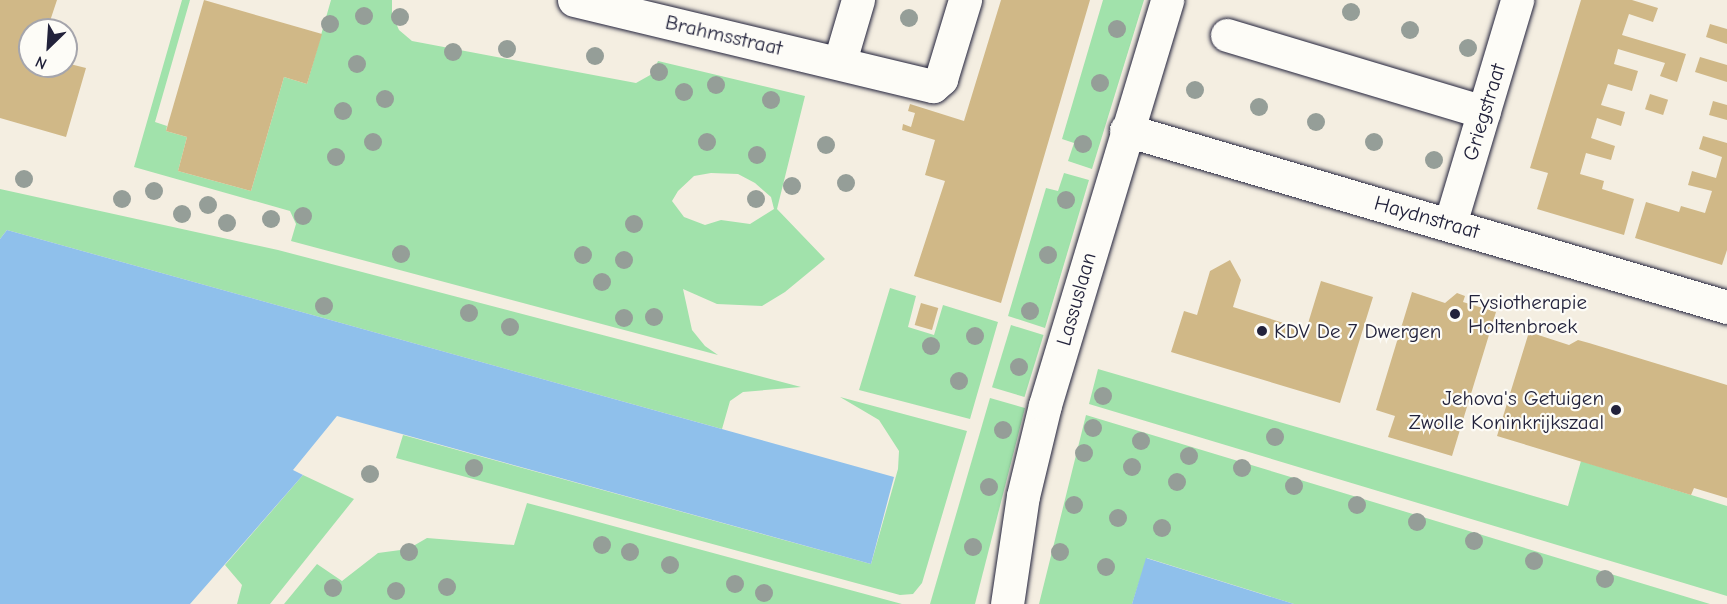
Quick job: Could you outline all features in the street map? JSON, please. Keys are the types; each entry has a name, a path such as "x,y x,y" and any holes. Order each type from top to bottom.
{"street":[{"name":"Brahmsstraat","path":"574,0 840,61 933,86 941,79 965,0"},
{"path":"840,61 858,0"},
{"name":"Lassuslaan","path":"1007,604 1023,496 1045,405 1167,0"},
{"name":"Griegstraat","path":"1450,224 1517,0"},
{"path":"1227,35 1484,112"},
{"name":"Haydnstraat","path":"1126,130 1727,307"}],"green space":[{"path":"182,0 190,0 155,122 167,126 166,131 187,137 178,171 251,191 284,77 307,84 331,0 392,0 392,14 399,30 412,41 636,83 652,74 658,61 805,96 777,209 825,259 785,292 762,306 717,304 683,289 692,330 705,346 718,355 291,241 296,224 290,211 134,167","holes":["711,173 738,174 755,183 771,197 774,209 750,224 721,220 705,225 684,217 672,201 678,191 694,176"]},
{"path":"1103,0 1144,0 1092,169 1068,161 1074,143 1062,139"},
{"path":"1064,173 1089,180 1045,328 1008,316 1046,188 1058,191"},
{"path":"0,189 278,250 801,387 743,392 730,401 722,429 7,230 0,239"},
{"path":"890,288 916,296 908,327 934,335 943,305 998,322 970,419 859,390"},
{"path":"1011,325 1044,335 1025,397 992,387"},
{"path":"1098,369 1568,506 1581,461 1727,506 1727,596 1089,404"},
{"path":"840,397 967,431 922,583 913,594 900,595 396,458 403,435 871,564 898,469 899,451 879,420"},
{"path":"990,398 1025,408 975,604 930,604"},
{"path":"1086,415 1710,604 1294,604 1147,558 1132,604 1039,604"},
{"path":"303,475 354,499 270,604 237,604 242,585 225,565"},
{"path":"527,503 902,604 284,604 317,564 342,581 378,553 408,549 427,538 514,545"}],"water":[{"path":"7,230 894,477 871,564 337,416 293,470 303,475 190,604 0,604 0,239"},
{"path":"1146,558 1294,604 1132,604"}],"building":[{"path":"0,0 57,0 51,18 18,18 18,78 78,78 78,66 86,68 66,137 0,118"},
{"path":"204,0 322,34 307,84 284,77 251,191 178,171 187,137 166,131"},
{"path":"1001,0 1090,0 1001,303 914,276 945,181 925,175 935,140 902,130 903,124 911,127 915,113 908,111 910,104 964,121"},
{"path":"1581,0 1632,0 1658,8 1653,22 1629,14 1622,35 1686,54 1677,82 1660,76 1665,63 1618,49 1614,64 1638,71 1632,91 1608,84 1601,105 1625,112 1621,126 1597,118 1591,138 1615,146 1611,160 1586,153 1580,174 1604,181 1602,189 1634,199 1624,235 1537,209 1548,173 1530,168"},
{"path":"1710,24 1727,29 1727,44 1706,37"},
{"path":"1700,57 1727,65 1727,82 1695,72"},
{"path":"1650,94 1668,100 1663,115 1645,109"},
{"path":"1713,101 1727,105 1727,120 1709,115"},
{"path":"1703,136 1727,143 1727,250 1722,265 1635,238 1646,202 1679,212 1681,206 1705,213 1712,191 1688,185 1692,171 1716,178 1722,157 1699,149"},
{"path":"1230,260 1241,280 1233,307 1306,330 1321,281 1373,297 1340,403 1171,352 1184,311 1197,315 1210,271"},
{"path":"1412,292 1445,303 1457,293 1465,296 1463,302 1496,312 1452,456 1388,437 1395,416 1376,410"},
{"path":"921,303 938,308 932,330 915,325"},
{"name":"Jehova's Getuigen Zwolle Koninkrijkszaal","path":"1529,332 1569,345 1578,340 1727,385 1727,498 1694,488 1691,495 1497,436"}],"place":[{"name":"Fysiotherapie Holtenbroek","path":"1455,314"},
{"name":"KDV De 7 Dwergen","path":"1262,331"},
{"name":"Jehova's Getuigen Zwolle Koninkrijkszaal","path":"1616,410"}]}
